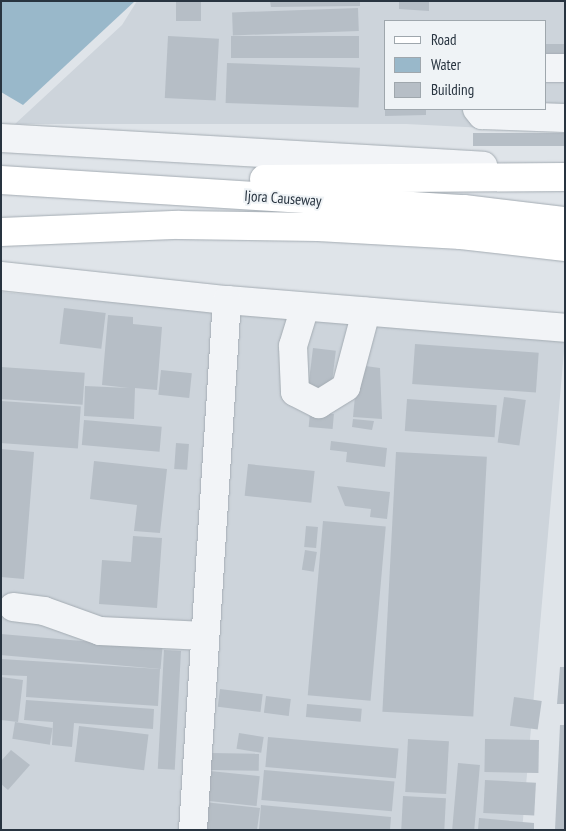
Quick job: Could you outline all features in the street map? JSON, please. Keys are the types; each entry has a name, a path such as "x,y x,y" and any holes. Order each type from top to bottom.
{"main road":[{"path":"151,189 212,179 565,177"},
{"name":"Ijora Causeway","path":"1,180 151,189 462,222 565,248"},
{"name":"Ijora Causeway","path":"1,232 179,225 565,221"}],"street":[{"path":"546,68 565,68"},
{"path":"478,110 482,115 565,118"},
{"path":"1,138 565,172"},
{"path":"1,276 305,308 565,328"},
{"path":"193,830 226,300"},
{"path":"305,308 292,346 295,392 319,404 346,387 366,312"},
{"path":"13,607 44,611 100,631 205,636"}],"shaded area":[{"path":"137,1 565,1 565,132 406,124 15,124 122,25"},
{"path":"1,292 565,341 522,830 1,830"}],"water":[{"path":"1,1 135,1 23,105 1,92"}],"building":[{"path":"176,1 201,1 201,21 176,21"},
{"path":"270,1 360,1 360,6 271,7"},
{"path":"399,1 429,1 429,11 399,9"},
{"path":"358,8 359,31 233,35 232,12"},
{"path":"168,36 219,39 216,101 165,98"},
{"path":"231,36 359,36 359,58 231,58"},
{"path":"546,44 565,44 565,55 546,55"},
{"path":"227,63 360,68 359,108 226,103"},
{"path":"385,110 426,110 426,115 385,116"},
{"path":"473,133 565,133 565,146 473,146"},
{"path":"64,308 106,313 101,349 60,344"},
{"path":"108,315 133,317 133,324 162,327 157,390 135,388 134,419 84,416 85,386 129,388 102,385"},
{"path":"415,344 539,353 536,393 412,384"},
{"path":"313,348 336,351 331,391 308,389"},
{"path":"358,365 380,368 382,419 353,417"},
{"path":"1,367 85,373 83,405 1,399"},
{"path":"161,370 192,373 189,398 158,395"},
{"path":"504,397 526,400 519,446 498,443"},
{"path":"407,399 497,405 495,437 405,431"},
{"path":"1,401 81,407 78,448 1,443"},
{"path":"310,412 334,414 333,429 309,427"},
{"path":"353,419 374,421 372,430 352,427"},
{"path":"84,420 162,427 160,452 82,445"},
{"path":"331,441 387,448 385,467 346,462 347,452 330,450"},
{"path":"176,443 189,444 187,470 174,469"},
{"path":"1,449 34,452 24,579 1,577"},
{"path":"396,452 487,457 473,716 382,712"},
{"path":"94,461 167,469 160,533 134,531 137,505 90,499"},
{"path":"248,464 315,471 311,503 245,496"},
{"path":"337,486 390,492 387,519 370,517 371,509 345,506"},
{"path":"323,521 386,526 371,701 308,695"},
{"path":"306,526 318,527 316,548 304,547"},
{"path":"133,536 162,538 157,608 99,604 102,560 131,562"},
{"path":"305,550 317,552 314,572 302,570"},
{"path":"1,634 162,648 161,669 1,655"},
{"path":"164,650 181,651 175,770 158,769"},
{"path":"1,659 160,669 158,706 26,697 27,676 1,675"},
{"path":"560,667 565,667 565,704 557,704"},
{"path":"1,677 23,680 18,722 1,720"},
{"path":"220,689 263,694 260,712 218,707"},
{"path":"266,696 291,699 289,716 264,713"},
{"path":"514,697 542,701 538,730 510,726"},
{"path":"26,700 154,709 153,729 74,723 72,747 52,745 53,722 24,720"},
{"path":"307,704 362,709 361,722 306,717"},
{"path":"15,722 53,728 50,745 12,739"},
{"path":"560,725 565,725 565,830 555,830"},
{"path":"79,726 148,735 144,770 75,762"},
{"path":"239,733 264,737 261,753 236,749"},
{"path":"268,737 399,748 396,778 265,767"},
{"path":"408,739 449,741 446,794 405,792"},
{"path":"485,739 539,740 538,773 484,772"},
{"path":"11,750 30,765 8,790 1,784 1,761"},
{"path":"211,753 259,754 259,771 211,770"},
{"path":"458,763 480,765 474,830 452,830"},
{"path":"264,770 395,781 392,811 261,800"},
{"path":"210,771 260,776 257,806 207,801"},
{"path":"485,780 536,783 534,816 483,813"},
{"path":"403,796 446,798 444,830 401,830"},
{"path":"204,802 260,808 257,830 201,830"},
{"path":"261,805 391,817 390,830 259,830"},
{"path":"479,818 534,823 534,830 478,830"}]}
